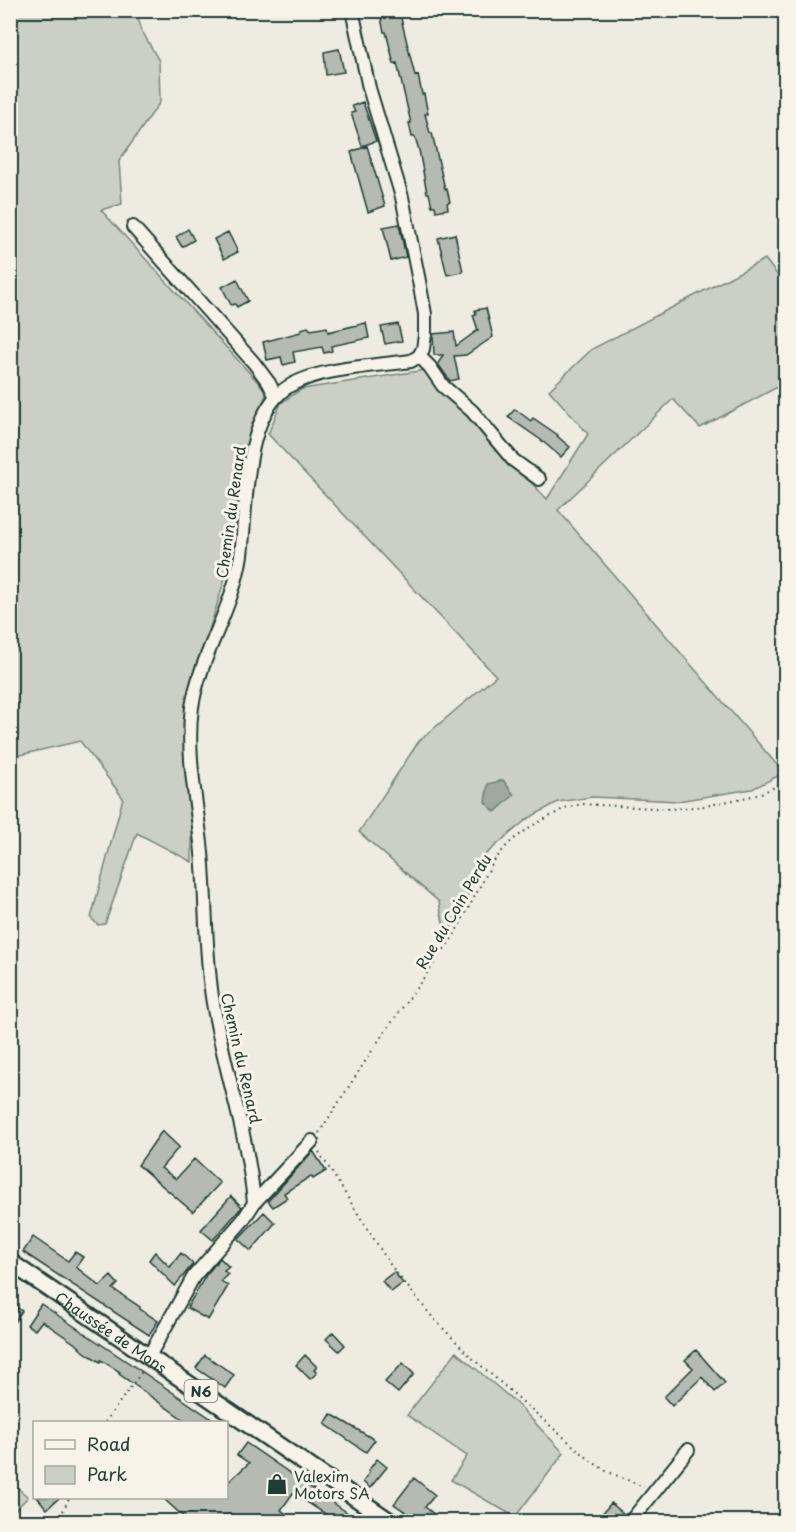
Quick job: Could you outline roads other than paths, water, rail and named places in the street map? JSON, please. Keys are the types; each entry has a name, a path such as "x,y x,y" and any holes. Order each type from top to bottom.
{"main road":[{"name":"Chaussée de Mons","path":"10,1262 390,1521"}],"street":[{"path":"352,10 369,88 402,197 419,281 425,334 423,349 419,356 443,386 472,411 513,460 538,479"},
{"path":"133,227 254,363 276,397"},
{"name":"Chemin du Renard","path":"254,1203 248,1153 213,1001 191,741 192,708 198,683 233,592 241,557 251,460 264,415 282,391 308,377 411,361 419,356"},
{"path":"150,1357 194,1276 243,1220 254,1203 312,1141"},
{"path":"630,1521 688,1450"}],"place":[{"name":"Valexim Motors SA","path":"277,1484"}]}
